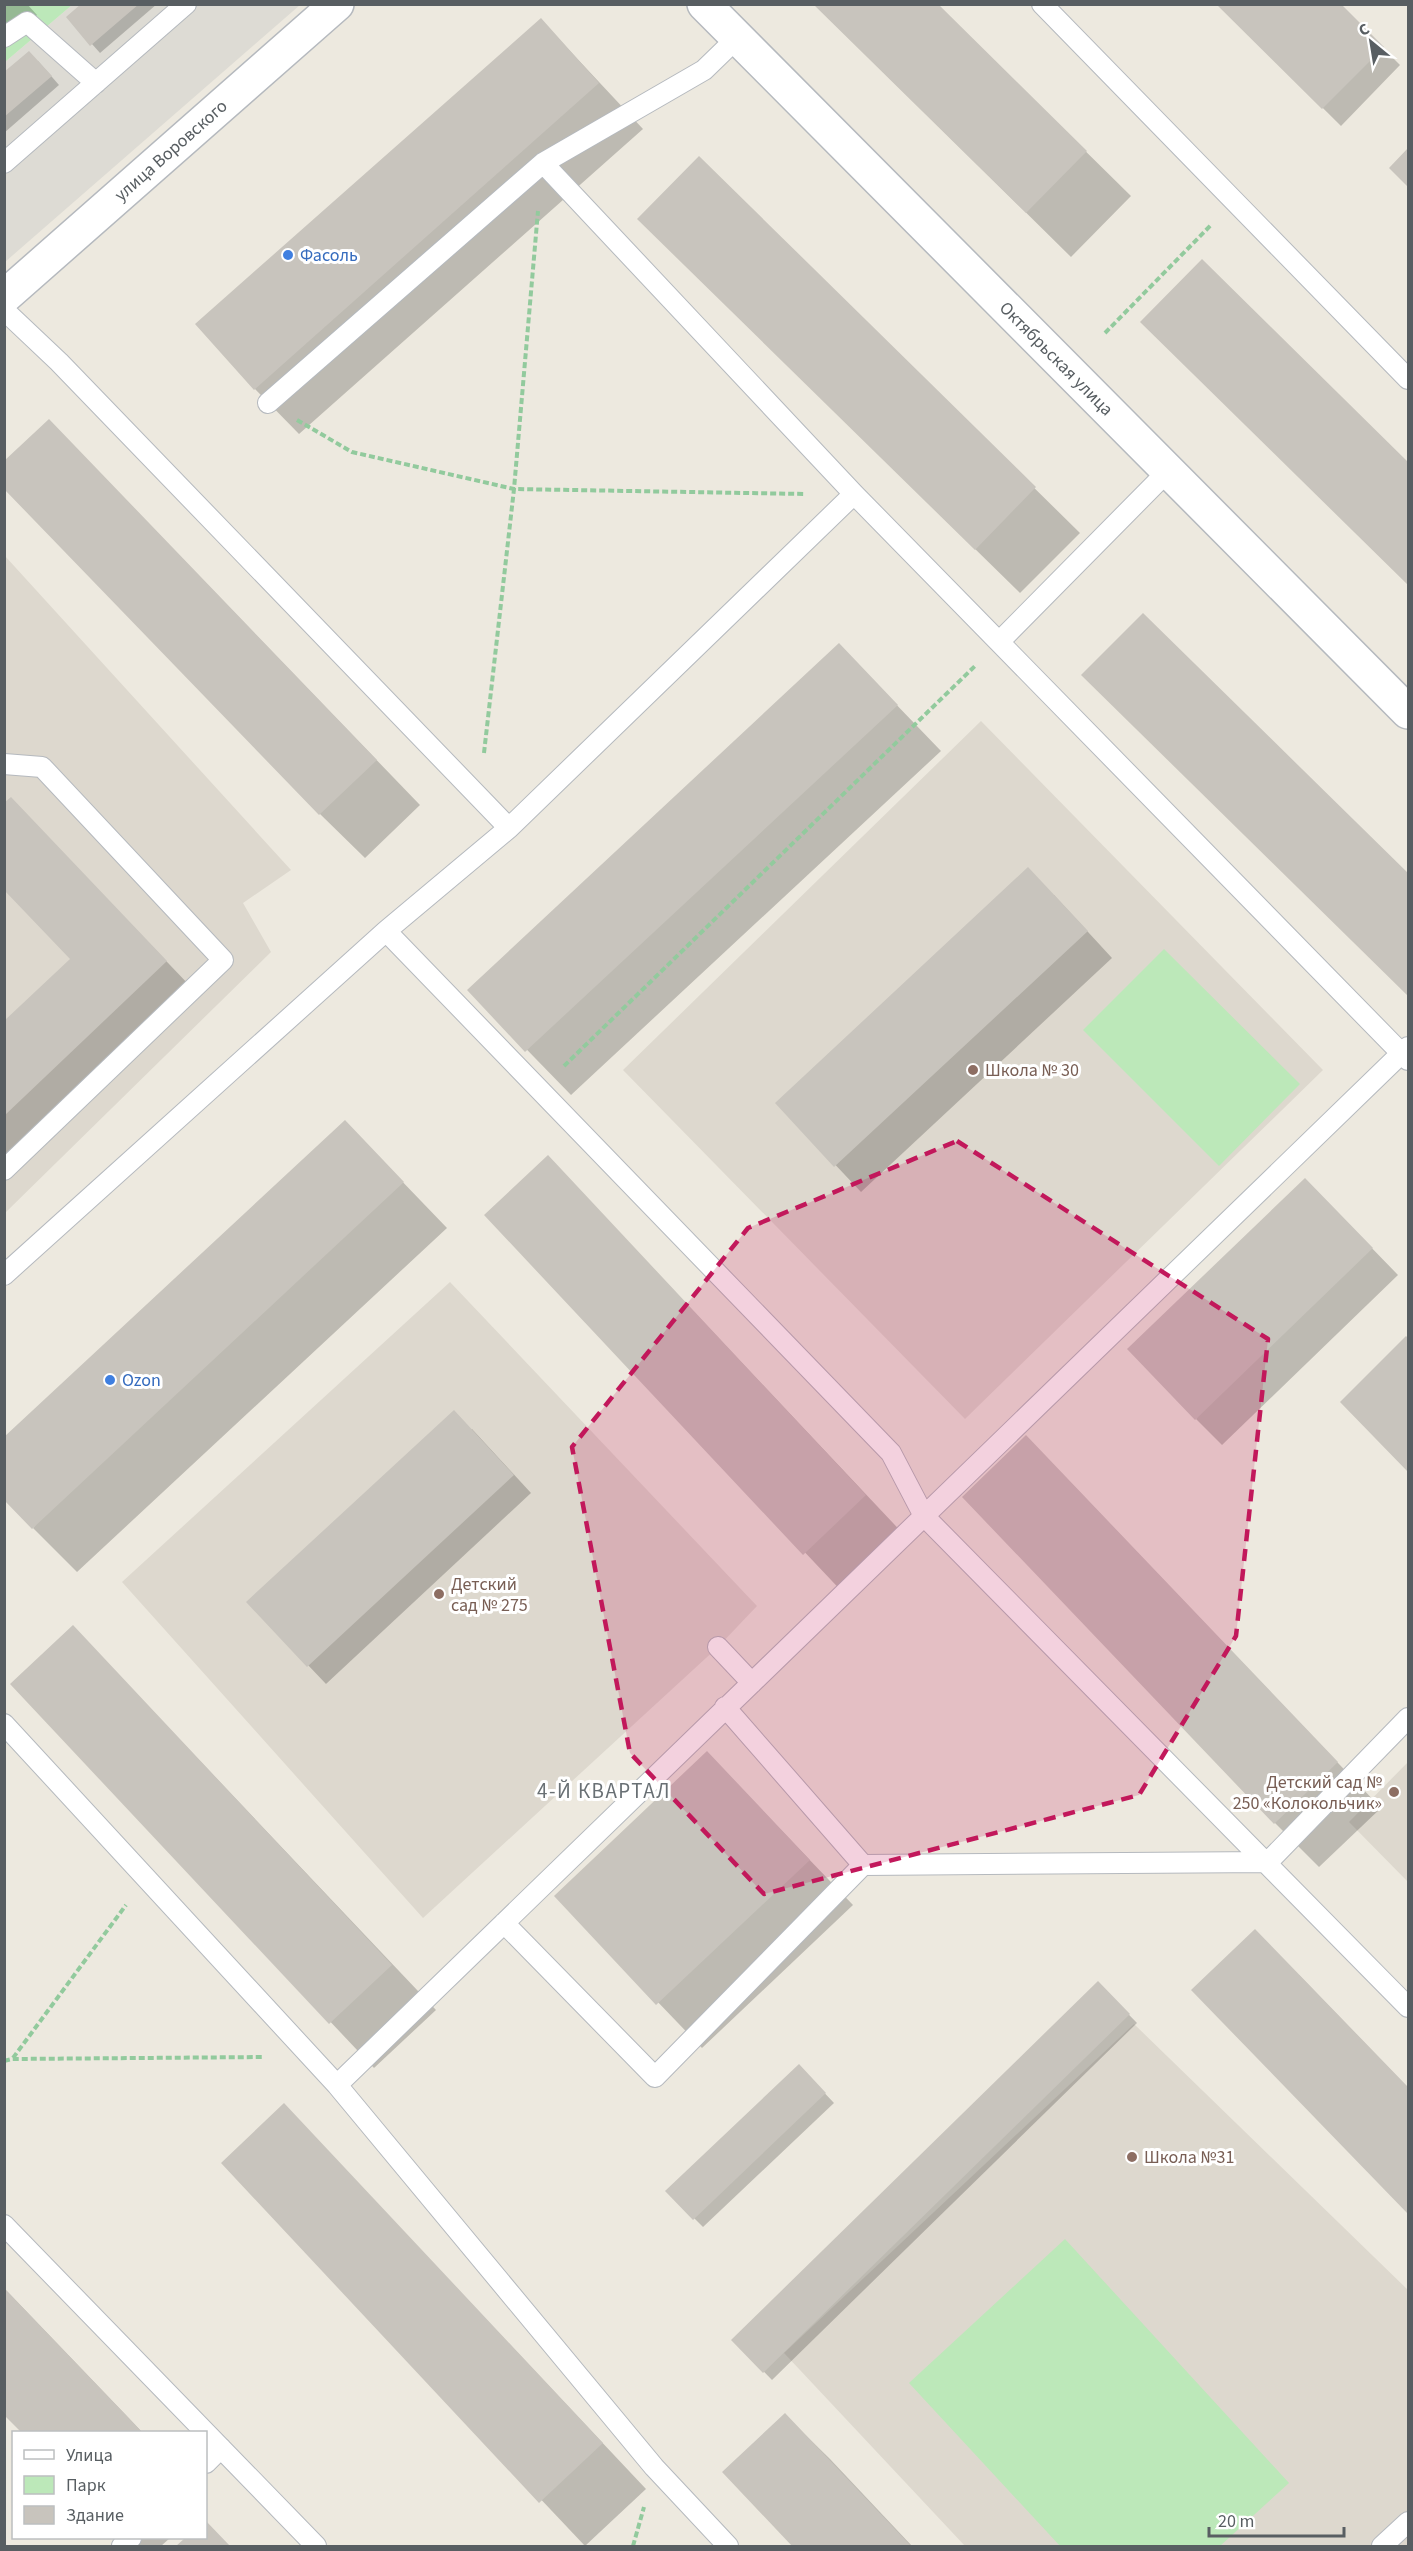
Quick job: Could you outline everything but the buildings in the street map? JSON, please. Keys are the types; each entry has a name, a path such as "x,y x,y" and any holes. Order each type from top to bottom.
{"street":[{"name":"улица Воровского","path":"4,297 337,4"},
{"name":"Октябрьская улица","path":"704,4 1408,711"}],"lane":[{"path":"4,163 186,4"},
{"path":"1042,4 1408,379"},
{"path":"4,37 27,22 96,83"},
{"path":"268,403 543,163 704,69 737,38"},
{"path":"337,2085 725,1707 1406,1054 854,494 543,163"},
{"path":"4,310 59,362 509,828"},
{"path":"999,642 1168,471"},
{"path":"4,1275 386,931 509,828 854,494"},
{"path":"4,764 42,767 223,960 4,1170"},
{"path":"386,931 891,1453 924,1516 1268,1862 1408,2007"},
{"path":"718,1647 752,1683"},
{"path":"725,1707 863,1865"},
{"path":"504,1923 655,2077 863,1865 1268,1862 1408,1718"},
{"path":"4,1725 337,2085 654,2467 728,2547"},
{"path":"4,2225 204,2431"},
{"path":"207,2434 316,2547"},
{"path":"207,2462 221,2448"},
{"path":"1383,2547 1408,2522"}],"path":[{"path":"479,795 514,489 543,163"},
{"path":"1105,333 1234,201"},
{"path":"268,403 352,452 514,489 854,494"},
{"path":"540,1090 999,642"},
{"path":"12,2059 146,1878"},
{"path":"4,2061 12,2059 311,2057"}],"highlighted area":[{"path":"957,1141 1268,1339 1236,1636 1139,1795 764,1894 630,1753 572,1447 748,1228"}],"shaded area":[{"path":"72,5 300,5 5,262 5,62"},
{"path":"5,556 291,870 243,903 271,952 5,1213"},
{"name":"Школа № 30","path":"981,721 1323,1070 965,1419 623,1070"},
{"name":"Детский сад № 275","path":"450,1282 757,1606 718,1647 423,1918 122,1582"},
{"name":"Детский сад № 250 «Колокольчик»","path":"1408,1762 1408,1882 1349,1822"},
{"name":"Школа №31","path":"1134,2024 1408,2290 1408,2546 965,2546 784,2353"}],"green space":[{"path":"5,5 72,5 5,62"},
{"path":"1164,949 1300,1084 1219,1166 1083,1030"},
{"path":"1065,2239 1289,2483 1220,2546 1060,2546 909,2383"}],"place":[{"name":"Фасоль","path":"288,255"},
{"name":"Школа № 30","path":"973,1070"},
{"name":"Ozon","path":"110,1380"},
{"name":"Детский сад № 275","path":"439,1594"},
{"name":"Детский сад № 250 «Колокольчик»","path":"1394,1792"},
{"name":"Школа №31","path":"1132,2157"}],"district":[{"name":"4-Й КВАРТАЛ","path":"604,1791"}]}
